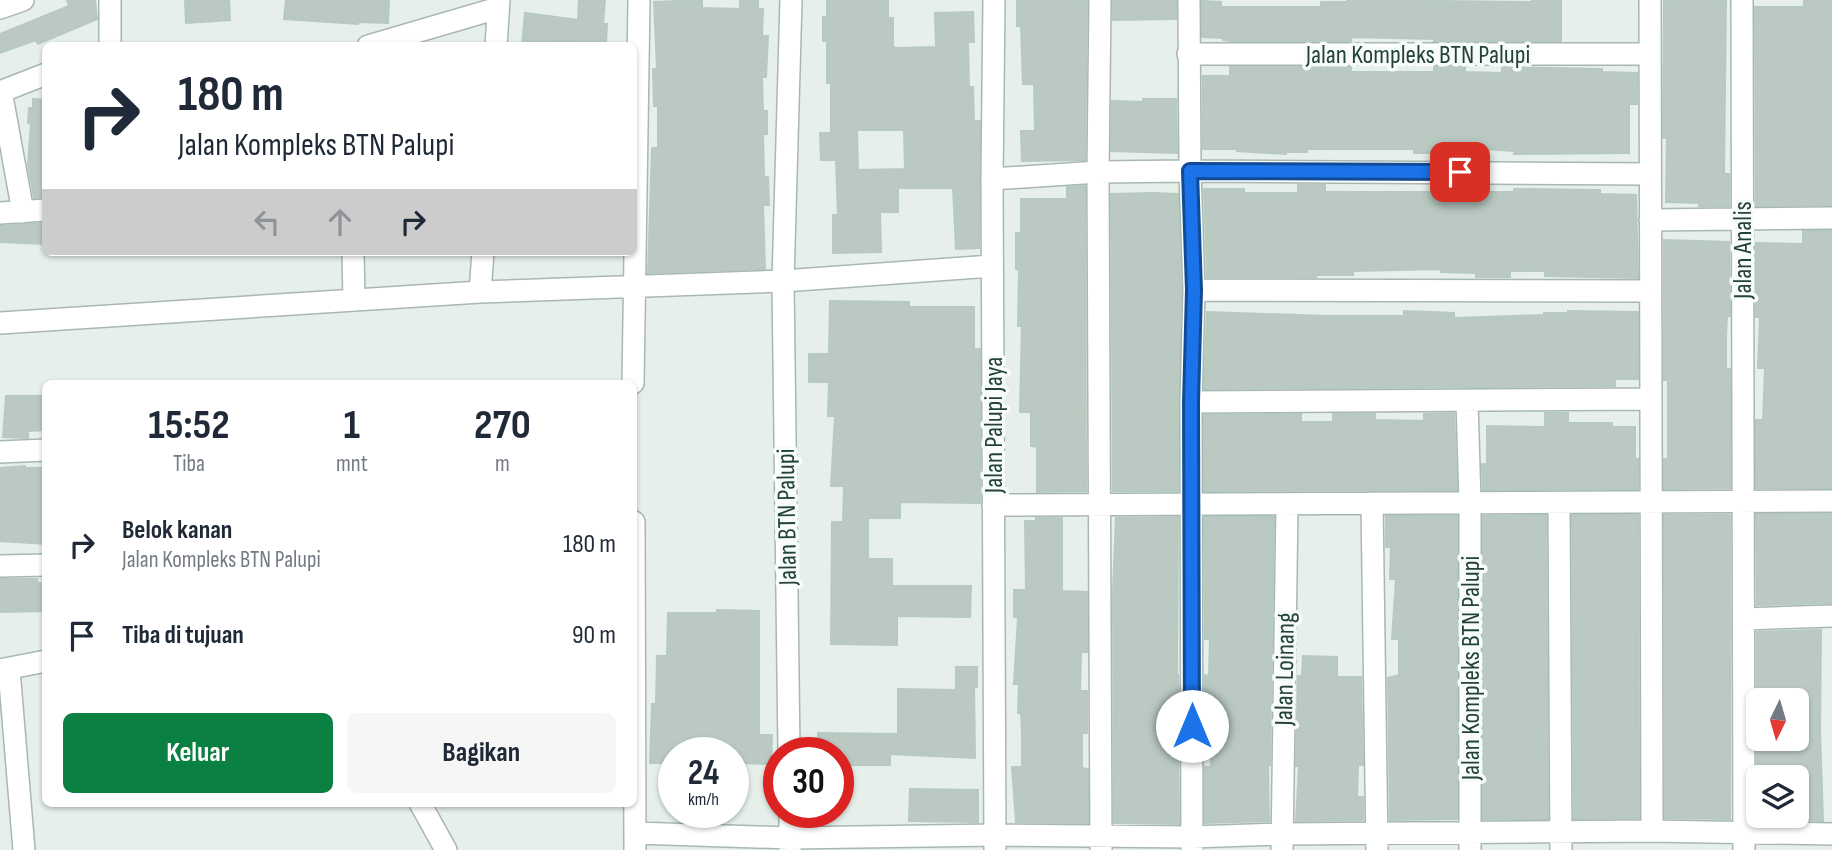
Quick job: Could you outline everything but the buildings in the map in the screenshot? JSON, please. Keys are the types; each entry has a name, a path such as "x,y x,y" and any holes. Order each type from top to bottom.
{"street":[{"path":"0,8 23,0"},
{"path":"110,0 110,42"},
{"path":"637,142 639,0"},
{"name":"Jalan BTN Palupi","path":"789,737 783,281 791,0"},
{"name":"Jalan Palupi Jaya","path":"994,0 992,266 995,843"},
{"path":"1100,0 1098,172 1101,843"},
{"path":"1189,0 1194,290 1191,402 1192,844"},
{"path":"1650,0 1652,831"},
{"name":"Jalan Analis","path":"1742,0 1744,501"},
{"path":"380,42 498,4 496,42"},
{"name":"Jalan Kompleks BTN Palupi","path":"1188,54 1649,54"},
{"path":"23,212 1,91 42,76"},
{"path":"992,179 1098,172 1190,171 1649,174"},
{"path":"0,213 42,211"},
{"path":"1650,220 1832,218"},
{"path":"353,256 354,300"},
{"path":"480,292 483,256"},
{"path":"634,380 635,256"},
{"path":"0,323 480,292 783,281 992,266"},
{"path":"1194,290 1650,291"},
{"path":"1191,402 1651,399"},
{"name":"Jalan Kompleks BTN Palupi","path":"1467,401 1470,502 1470,842"},
{"path":"0,452 42,450"},
{"path":"1744,501 1744,842"},
{"path":"993,505 1832,501"},
{"path":"1372,503 1376,842"},
{"path":"1559,503 1560,842"},
{"name":"Jalan Loinang","path":"1282,842 1287,505"},
{"path":"0,566 42,565"},
{"path":"1744,619 1832,616"},
{"path":"24,850 5,670 42,662"},
{"path":"422,807 446,850"},
{"path":"635,807 635,841 790,844 1560,842 1652,831 1744,842 1832,834"}],"route":[{"path":"1192,726 1191,402 1194,290 1190,171 1460,172"}]}
